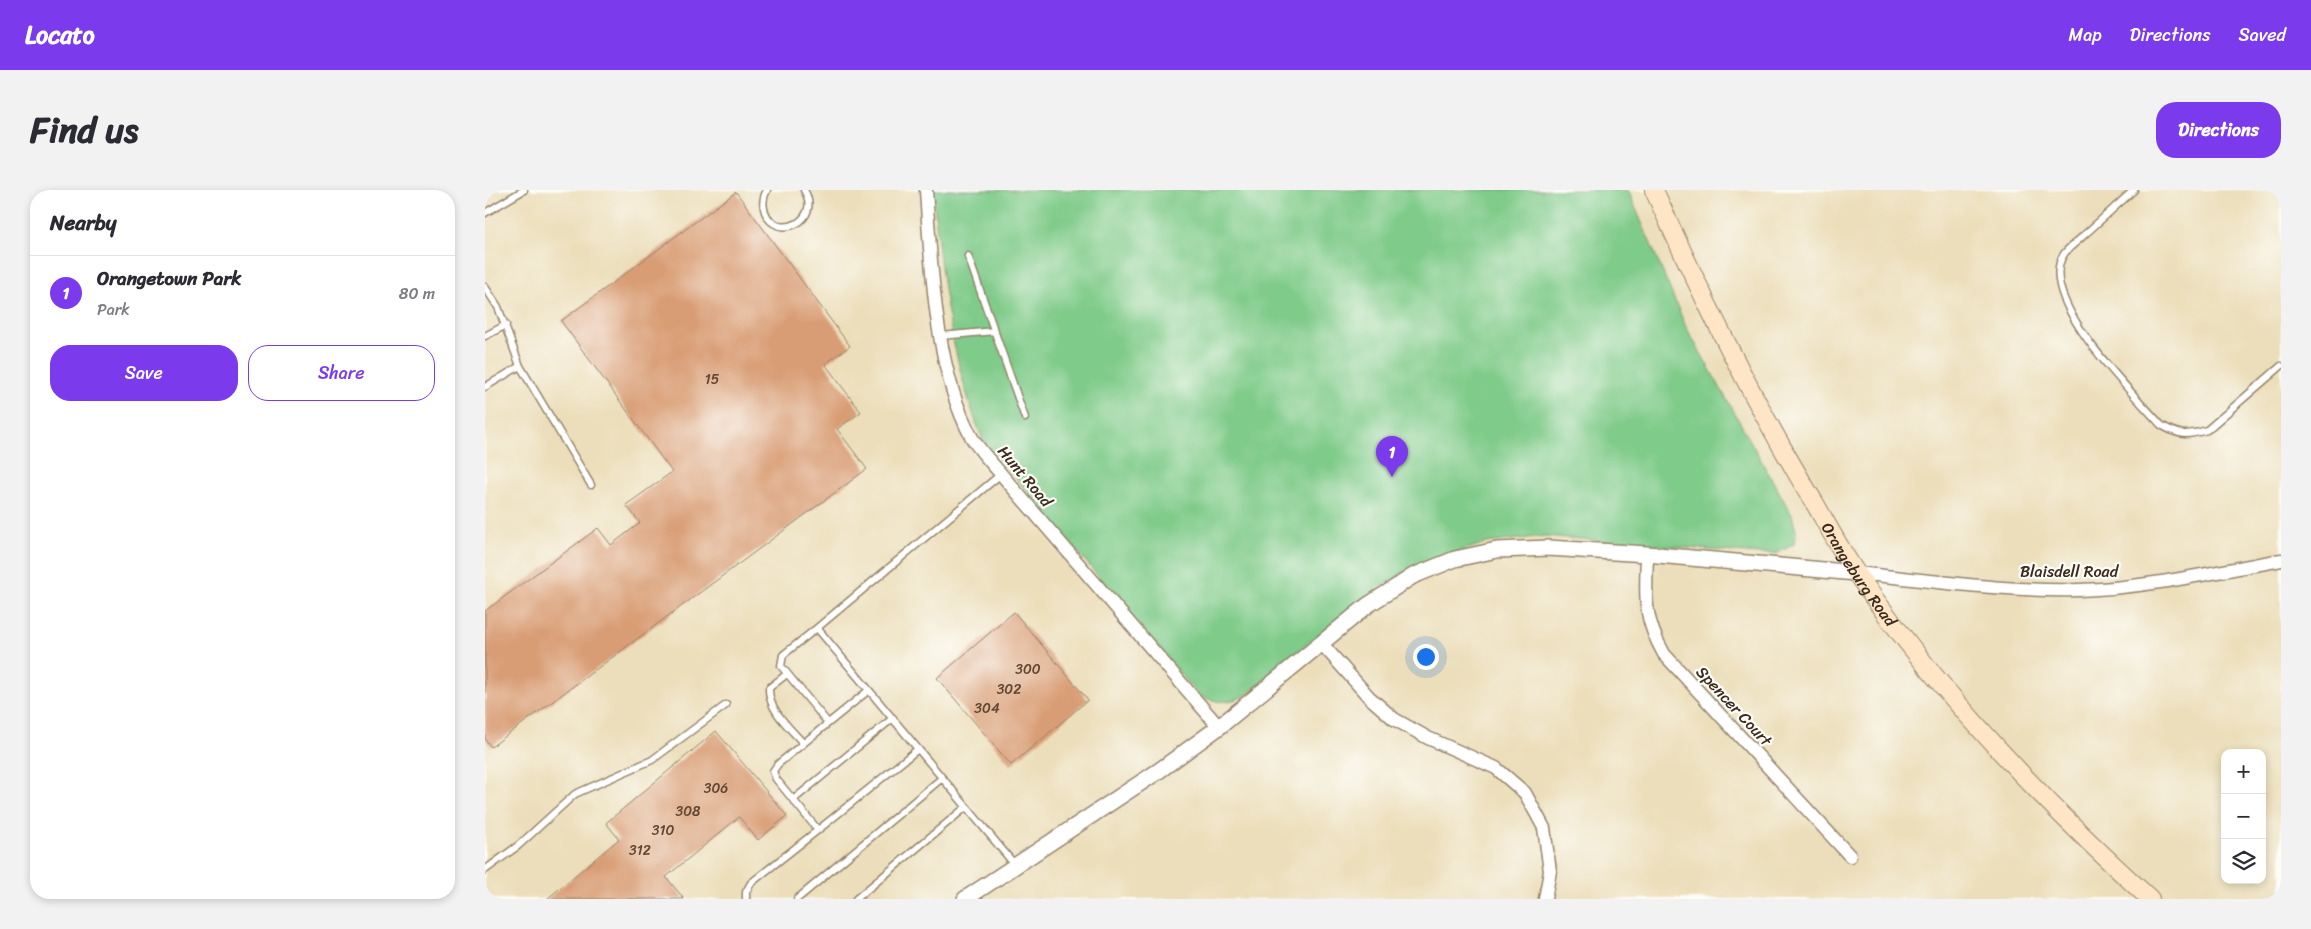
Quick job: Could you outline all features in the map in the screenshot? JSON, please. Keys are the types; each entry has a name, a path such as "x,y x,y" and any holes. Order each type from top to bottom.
{"main road":[{"name":"Orangeburg Road","path":"1654,190 1694,280 1743,377 1797,474 1856,573 1925,663 1999,751 2085,841 2150,899"}],"street":[{"name":"Hunt Road","path":"926,190 935,304 941,336 958,404 973,438 1001,474 1219,727"},
{"path":"965,899 1160,770 1219,727 1368,605 1405,580 1455,559 1497,550 1548,548 1647,554 1856,573"},
{"name":"Spencer Court","path":"1647,554 1646,610 1653,634 1664,654 1850,856"},
{"name":"Blaisdell Road","path":"1856,573 2008,587 2078,590 2140,586 2281,560"},
{"path":"1322,644 1369,697 1394,719 1428,738 1496,768 1525,793 1545,828 1550,871 1545,899"}],"lane":[{"path":"485,213 514,192 524,190"},
{"path":"767,190 763,200 766,215 771,221 785,227 793,226 805,216 809,202 804,190"},
{"path":"2134,190 2063,255 2059,272 2062,295 2069,314 2083,335 2161,425 2177,434 2192,435 2207,430 2279,371"},
{"path":"968,256 1025,418"},
{"path":"485,287 498,307 506,325 520,366 591,485"},
{"path":"485,336 506,325"},
{"path":"941,336 995,331"},
{"path":"485,387 520,366"},
{"path":"828,723 781,666 783,655 1001,474"},
{"path":"817,628 1015,866"},
{"path":"787,674 769,688 769,698 773,707 803,744"},
{"path":"818,830 793,800 773,771 778,764 869,690"},
{"path":"485,870 519,845 575,794 652,760 726,705"},
{"path":"793,800 893,718"},
{"path":"746,899 746,892 751,883 918,749"},
{"path":"797,899 942,778"},
{"path":"856,899 967,807"}],"green space":[{"path":"933,190 1628,190 1686,327 1792,515 1796,531 1794,544 1778,553 1759,554 1544,536 1486,543 1416,565 1363,598 1246,695 1223,702 1199,696 982,438 962,378 955,347 943,285"}],"building":[{"path":"736,192 850,346 825,364 861,412 837,429 867,469 491,747 485,739 485,611 598,528 611,545 640,523 626,505 672,472 561,321"},
{"path":"1014,612 1088,700 1011,765 937,678"},
{"path":"716,731 787,816 758,840 739,817 666,877 684,899 547,899 619,839 606,823"}],"place":[{"name":"Orangetown Park","path":"1392,477"}]}
